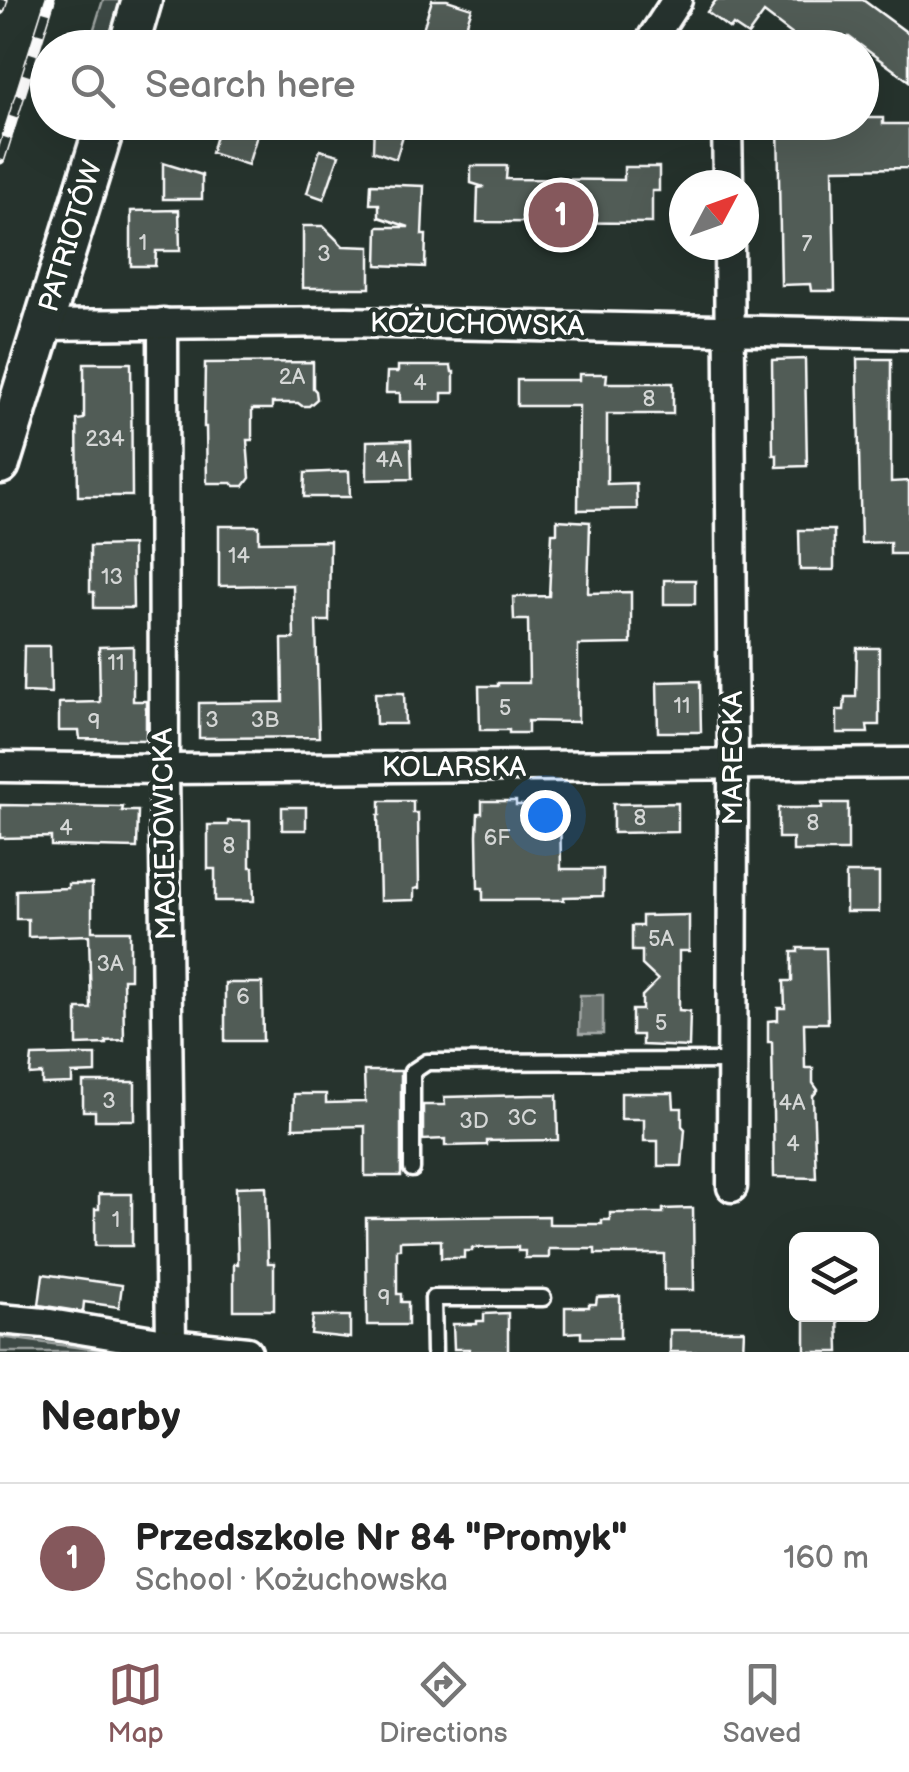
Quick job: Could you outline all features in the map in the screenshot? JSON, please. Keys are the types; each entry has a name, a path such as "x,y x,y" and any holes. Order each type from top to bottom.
{"main road":[{"path":"133,30 142,0"},
{"name":"PATRIOTÓW","path":"0,464 100,140"}],"street":[{"path":"657,30 677,0"},
{"path":"728,140 728,170"},
{"name":"MARECKA","path":"728,260 732,1187"},
{"name":"KOŻUCHOWSKA","path":"44,325 346,322 909,334"},
{"name":"MACIEJOWICKA","path":"163,323 172,1344"},
{"name":"KOLARSKA","path":"0,766 164,769 909,763"},
{"path":"0,1319 248,1352"}],"lane":[{"path":"412,1170 412,1072 421,1064 733,1062"},
{"path":"434,1352 432,1298 543,1298"}],"shaded area":[{"path":"103,0 124,0 114,30 94,30"},
{"path":"580,995 603,995 603,1034 579,1034"},
{"path":"0,1337 106,1351 108,1352 0,1352"}],"building":[{"path":"432,0 472,8 465,30 423,29"},
{"path":"716,0 863,0 909,34 909,81 879,59 879,30 786,30 764,13 752,30 733,25 730,29 707,12"},
{"path":"879,118 883,118 883,124 909,124 909,168 833,169 835,291 811,291 810,284 781,285 778,140 879,140"},
{"path":"215,140 256,140 248,165 211,153"},
{"path":"373,140 402,140 396,159 373,151"},
{"path":"320,150 339,155 324,199 307,193"},
{"path":"163,163 202,175 202,199 163,199"},
{"path":"471,166 507,166 506,179 624,180 624,167 659,167 659,191 652,191 652,223 477,222 478,188 484,187 471,183"},
{"path":"371,184 424,186 425,267 377,265 378,227 409,227 379,217 379,204 370,204"},
{"path":"179,210 180,251 156,251 155,266 131,266 131,211"},
{"path":"303,226 323,226 343,246 370,247 370,288 303,288"},
{"path":"805,359 807,466 777,467 777,455 773,455 772,360"},
{"path":"857,359 891,359 891,482 909,481 909,554 890,554 890,542 861,543"},
{"path":"313,362 317,399 309,406 272,403 272,409 252,409 252,440 247,440 250,478 244,486 207,483 205,363"},
{"path":"84,363 131,363 132,496 78,496 77,420 84,419"},
{"path":"398,366 451,366 454,393 442,393 442,402 400,402 400,393 386,393 387,372 398,372"},
{"path":"579,374 607,374 606,383 673,383 673,414 607,414 607,484 636,483 637,509 578,510 579,406 517,406 517,380 579,380"},
{"path":"411,440 412,479 367,480 367,441"},
{"path":"349,471 350,497 304,497 305,473"},
{"path":"557,520 590,522 588,593 631,592 631,644 578,645 578,722 528,721 528,733 480,730 479,686 529,683 528,620 514,620 513,597 549,596 552,533 557,533"},
{"path":"219,526 259,526 259,542 330,541 329,621 316,621 319,737 199,738 199,703 283,702 282,639 294,639 293,585 219,586"},
{"path":"799,530 834,530 834,570 800,570"},
{"path":"132,545 133,608 94,608 90,546"},
{"path":"664,580 695,580 695,604 664,604"},
{"path":"24,646 50,646 51,693 23,692"},
{"path":"133,646 133,701 146,701 146,740 80,739 79,731 59,731 59,703 100,702 99,647"},
{"path":"857,648 879,648 879,725 867,725 868,733 837,733 837,710 844,710 845,697 856,697"},
{"path":"700,681 701,732 658,732 657,682"},
{"path":"375,693 404,693 405,724 376,724"},
{"path":"380,801 413,801 413,813 418,813 419,888 414,889 414,900 380,901"},
{"path":"482,801 560,805 561,869 603,869 603,896 483,900 483,888 478,888 477,835"},
{"path":"678,803 678,832 613,833 613,804"},
{"path":"822,803 848,803 848,851 793,851 793,838 778,838 778,808 822,808"},
{"path":"0,805 123,807 122,811 138,811 137,848 51,846 51,837 0,838"},
{"path":"282,807 306,807 306,830 282,830"},
{"path":"228,821 250,821 254,901 215,901 215,869 208,869 208,825 228,825"},
{"path":"846,873 879,873 879,912 846,912"},
{"path":"68,884 92,884 92,931 130,931 130,979 123,979 124,1040 77,1045 77,1009 91,1009 89,935 28,937 28,919 16,919 16,890 68,888"},
{"path":"689,915 689,951 679,951 679,1010 690,1011 689,1047 642,1045 642,1035 632,1035 632,1010 642,1010 642,996 658,980 642,965 642,951 632,951 632,926 642,926 642,916"},
{"path":"798,948 826,948 828,1023 804,1023 805,1068 813,1068 813,1083 818,1090 813,1096 816,1178 774,1177 772,1042 768,1042 768,1021 778,1020 778,1008 785,1008 784,981 792,981 792,952 798,952"},
{"path":"225,983 262,983 263,1041 225,1041"},
{"path":"96,1055 96,1073 72,1074 72,1083 42,1084 42,1074 30,1075 32,1056"},
{"path":"364,1071 401,1071 401,1176 365,1176 365,1126 293,1128 294,1094 326,1094 326,1103 365,1102"},
{"path":"83,1082 135,1082 135,1120 95,1120 95,1111 83,1111"},
{"path":"621,1093 673,1093 674,1108 682,1108 685,1129 682,1166 658,1166 658,1141 644,1141 644,1119 621,1119"},
{"path":"557,1095 558,1140 445,1146 445,1139 423,1140 423,1105 445,1105 444,1097"},
{"path":"266,1186 268,1263 274,1263 274,1310 234,1310 234,1264 238,1264 236,1187"},
{"path":"99,1194 132,1194 132,1246 95,1246"},
{"path":"693,1208 694,1290 664,1290 664,1254 549,1249 549,1258 525,1258 525,1251 518,1251 518,1247 472,1248 464,1251 464,1258 441,1258 441,1240 400,1241 397,1294 401,1294 401,1302 408,1302 408,1325 367,1325 366,1218 549,1216 549,1224 602,1224 602,1220 610,1220 610,1213 663,1213 663,1209"},
{"path":"43,1274 122,1285 119,1307 84,1302 83,1312 39,1305"},
{"path":"620,1296 620,1338 581,1338 581,1332 565,1333 565,1307 589,1307 596,1304 597,1297"},
{"path":"508,1313 508,1352 454,1349 453,1324 477,1324 484,1321 484,1314"},
{"path":"313,1316 350,1316 350,1338 311,1334"},
{"path":"805,1322 838,1322 839,1352 805,1352"},
{"path":"670,1330 744,1330 743,1352 670,1352"}],"railway":[{"path":"0,10 3,0"},
{"path":"41,30 50,0"},
{"path":"0,159 30,64"}],"place":[{"name":"Przedszkole Nr 84 \"Promyk\"","path":"561,215"}]}
